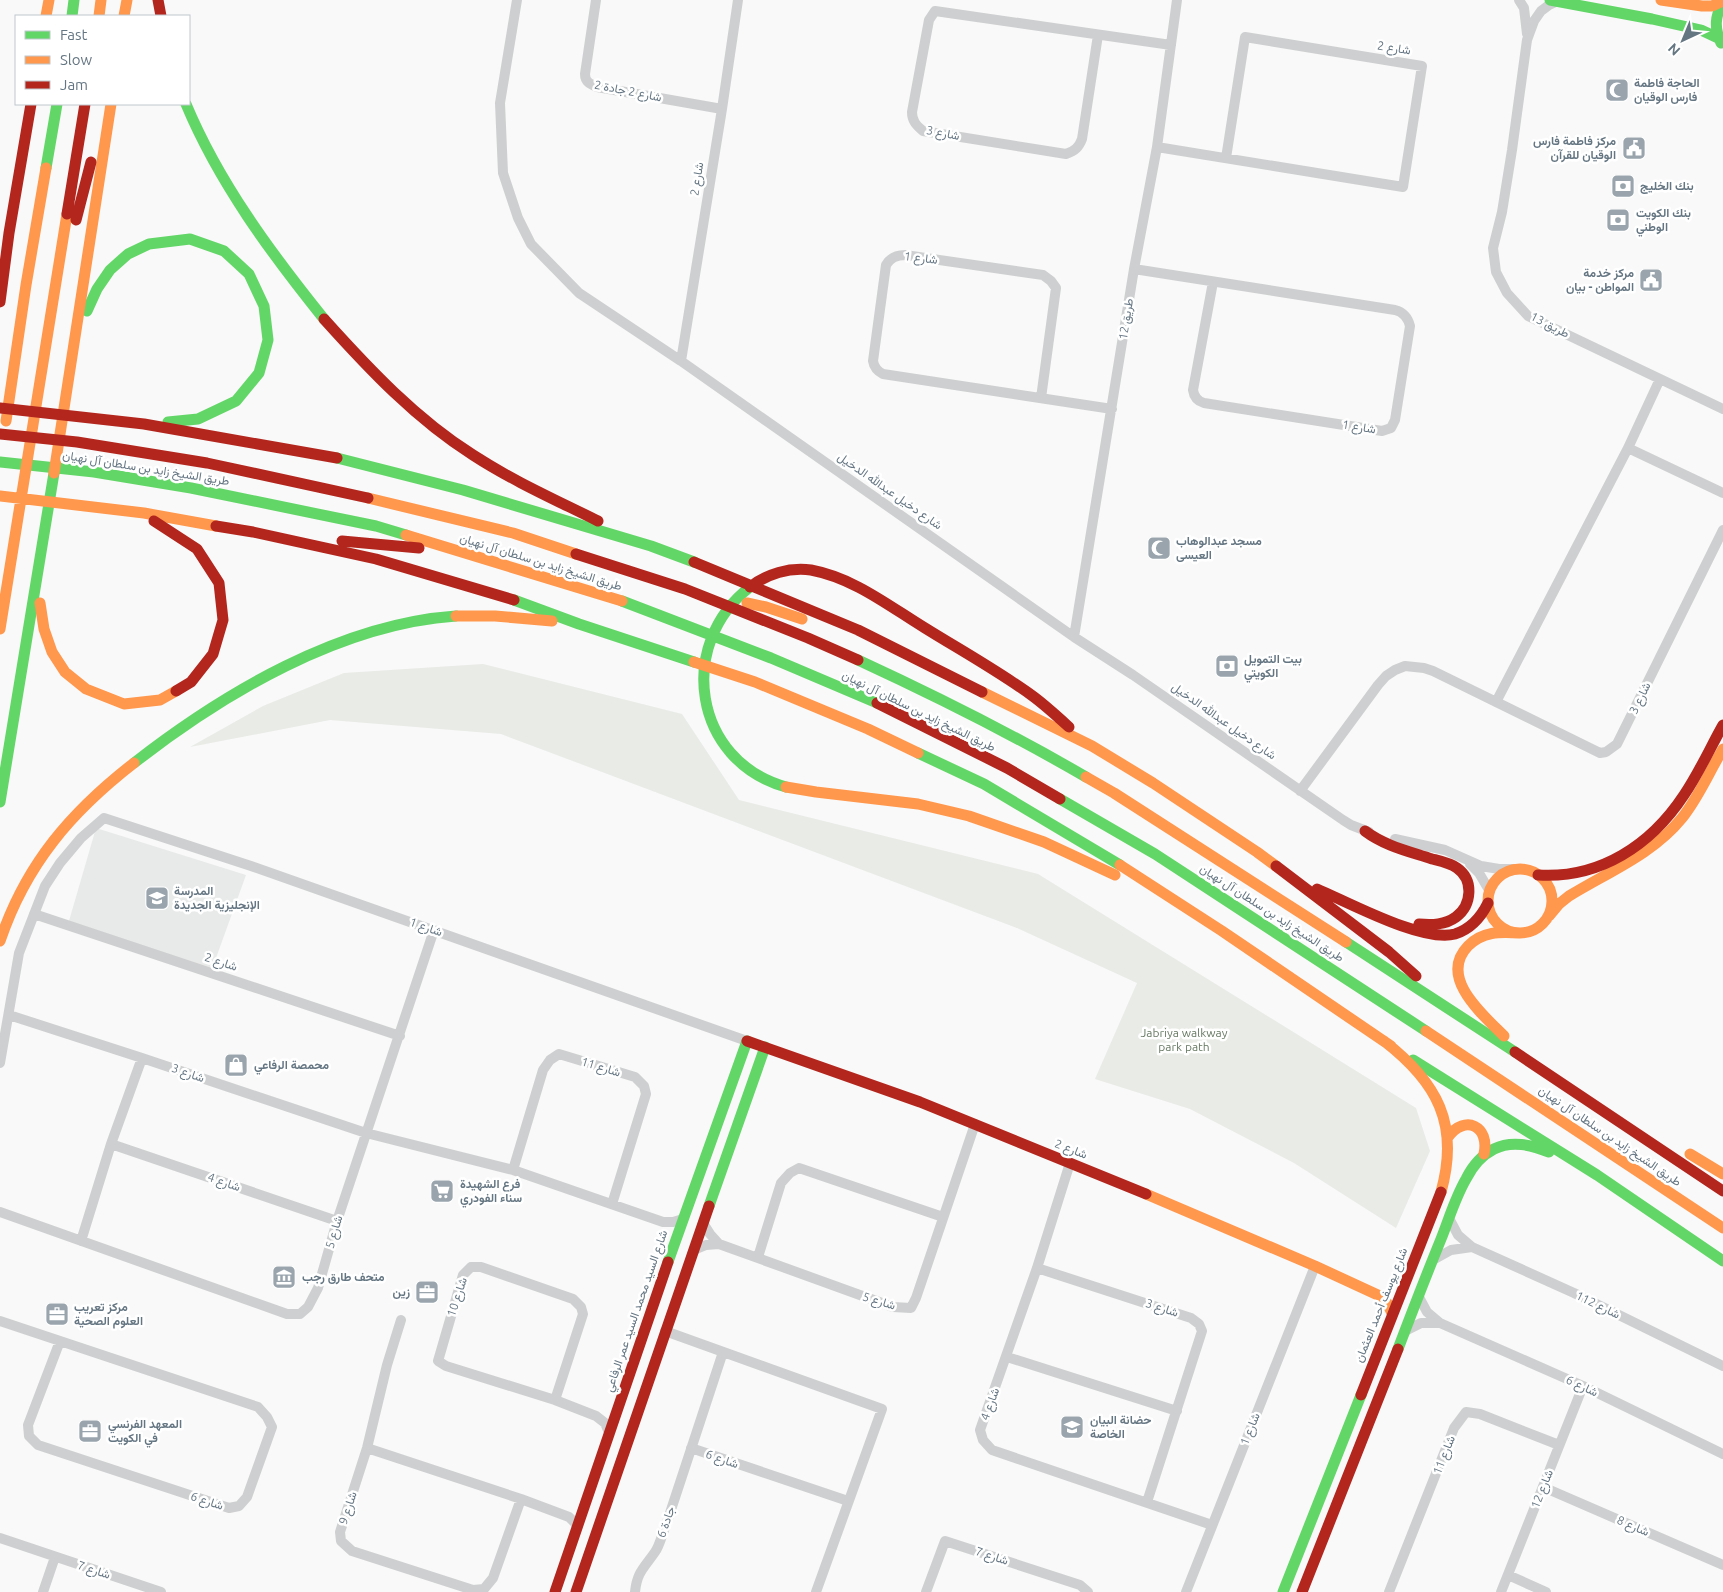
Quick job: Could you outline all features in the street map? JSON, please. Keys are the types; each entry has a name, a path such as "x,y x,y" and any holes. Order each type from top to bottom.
{"main road":[{"path":"46,15 49,0"},
{"path":"72,15 74,0"},
{"path":"99,15 101,0"},
{"path":"158,0 161,15"},
{"path":"1652,19 1658,14 1659,8 1657,1 1654,0"},
{"path":"1661,0 1702,6 1712,6 1723,2"},
{"path":"1554,1 1701,30 1720,42"},
{"path":"124,15 127,2"},
{"path":"1720,42 1715,28 1716,18 1723,2"},
{"path":"0,302 31,105"},
{"path":"36,142 38,105"},
{"path":"0,457 26,285 57,105"},
{"path":"0,629 40,372 85,105"},
{"path":"57,273 78,216 104,105"},
{"path":"0,802 75,348 111,105"},
{"path":"186,105 236,199 293,281 356,353 396,393 446,435 499,471 651,546"},
{"path":"26,285 34,170"},
{"path":"75,348 88,305 102,280 119,260 141,247 156,242 174,240 198,242 224,252 247,271 263,299 268,322 269,340 265,358 254,382 244,394 230,405 210,415 186,421 144,424"},
{"path":"0,408 144,424 340,459 463,490 651,546 727,575 858,630 1092,746 1225,831 1293,878 1388,952 1425,985 1444,1006"},
{"name":"طريق الشيخ زايد بن سلطان آل نهيان","path":"0,434 77,442 206,464 405,506 522,536 685,589 808,638 930,693 1045,753 1180,835 1444,1006 1723,1191"},
{"name":"طريق الشيخ زايد بن سلطان آل نهيان","path":"0,462 94,472 191,488 376,526 622,601 771,658 879,704 1007,768 1155,854 1258,920 1723,1228"},
{"path":"0,496 130,511 254,532 376,559 524,603 579,624 755,682 868,729 984,784 1149,882 1384,1041 1597,1175 1723,1261"},
{"path":"37,583 42,621 49,646 62,668 81,686 104,698 130,704 157,700 173,694 188,685 207,666 220,640 224,609 219,584 207,560 190,542 169,528 130,511"},
{"path":"254,532 463,552"},
{"path":"1092,746 1030,694 883,601 842,580 810,570 789,570 772,574 759,579 739,595 723,613 714,629 702,669 707,710 714,730 724,747 738,762 770,782 785,788 919,804 958,813 998,826 1092,862 1222,931"},
{"path":"685,589 766,607 900,652"},
{"path":"0,941 26,881 52,842 76,815 101,791 150,752 241,690 340,642 400,623 464,615 516,617 579,624"},
{"path":"1538,875 1550,877 1584,872 1614,860 1642,840 1669,816 1680,801 1723,725"},
{"path":"1544,1072 1514,1045 1476,1006 1460,984 1458,973 1462,953 1476,939 1494,932 1519,933 1540,927 1555,908 1569,896 1645,853 1682,818 1723,748"},
{"path":"1365,831 1386,844 1456,867 1468,879 1469,893 1467,902 1461,913 1451,921 1427,925 1399,923"},
{"path":"1519,933 1506,930 1495,922 1489,910 1489,890 1497,878 1503,874 1516,869 1532,871 1544,880 1551,893 1549,916"},
{"path":"1293,878 1399,923 1429,934 1441,936 1456,934 1466,929 1483,913 1488,903"},
{"name":"شارع 2","path":"746,1040 920,1102 975,1124 1315,1266 1380,1296"},
{"name":"شارع السيد محمد السيد عمر الرفاعي","path":"555,1592 576,1526 746,1040"},
{"name":"شارع يوسف أحمد العثمان","path":"1283,1592 1444,1182 1448,1164 1448,1138 1440,1109 1427,1082 1408,1060 1384,1041"},
{"path":"576,1592 602,1512 764,1047"},
{"path":"1575,1093 1685,1151 1723,1174"},
{"path":"1448,1138 1457,1127 1466,1124 1475,1127 1485,1136 1484,1154"},
{"path":"1302,1592 1469,1172 1484,1154 1500,1146 1518,1143 1537,1146 1597,1175"},
{"path":"649,1377 640,1379 638,1374 666,1292 664,1272"},
{"path":"1380,1296 1391,1296 1400,1292"},
{"path":"1380,1296 1392,1313"},
{"path":"602,1512 602,1495 634,1398 634,1391 629,1389 624,1392"},
{"path":"564,1592 572,1568 571,1560 567,1556"}],"street":[{"name":"شارع دخيل عبدالله الدخيل","path":"517,0 500,103 503,173 518,218 531,244 579,294 681,361 1074,637 1133,675 1300,791 1351,824 1365,831 1439,849 1482,866 1516,869"},
{"name":"شارع 2 جادة 2","path":"596,0 585,74 590,84 597,87 722,108"},
{"name":"شارع 2","path":"681,361 738,0"},
{"name":"طريق 12","path":"1074,637 1134,269 1157,147 1177,0"},
{"name":"طريق 13","path":"1519,0 1524,8 1527,40 1502,212 1493,248 1496,272 1507,293 1528,316 1723,410"},
{"name":"طريق 13","path":"1527,40 1534,20 1541,11 1554,1"},
{"name":"شارع 3","path":"1098,35 1082,139 1079,147 1072,152 1066,154 923,131 916,126 912,119 929,20 934,12 1171,45"},
{"name":"شارع 2","path":"1157,147 1403,187 1422,66 1245,37 1226,158"},
{"name":"شارع 1","path":"1041,398 1056,288 1047,277 905,254 897,255 888,262 886,265 873,361 878,371 883,374 1112,409"},
{"name":"شارع 1","path":"1134,269 1395,310 1402,313 1406,316 1410,326 1394,423 1391,428 1382,431 1204,403 1198,400 1193,394 1193,390 1213,282"},
{"path":"1496,702 1628,448 1660,379"},
{"path":"1628,448 1723,494"},
{"name":"شارع 3","path":"1300,791 1378,685 1395,670 1405,666 1424,668 1600,753 1612,749 1617,744 1723,530"},
{"name":"شارع 1","path":"34,914 45,886 60,863 81,838 104,818 251,866 746,1040"},
{"name":"شارع دخيل عبدالله الدخيل","path":"1465,860 1479,873 1489,890"},
{"name":"شارع 2","path":"34,914 400,1036"},
{"path":"0,1063 19,953 34,914"},
{"name":"شارع 5","path":"0,1212 287,1314 300,1314 308,1307 318,1288 337,1221 434,930"},
{"name":"شارع 3","path":"9,1015 366,1133"},
{"name":"شارع 11","path":"512,1170 543,1070 550,1060 559,1054 635,1078 644,1086 646,1094 612,1204"},
{"path":"81,1241 111,1144 142,1058"},
{"name":"شارع 5","path":"719,1244 893,1307 911,1308 975,1124"},
{"path":"366,1133 512,1170 663,1222 683,1219"},
{"name":"شارع 4","path":"111,1144 337,1221"},
{"name":"شارع 4","path":"1070,1163 1007,1357 980,1430 983,1440 992,1450 1212,1525"},
{"path":"758,1257 781,1183 790,1173 799,1168 943,1217"},
{"name":"شارع 112","path":"1450,1218 1458,1235 1472,1247 1574,1293 1723,1366"},
{"path":"663,1222 671,1229 676,1239"},
{"path":"703,1223 719,1244"},
{"path":"694,1250 706,1245 719,1244"},
{"path":"1433,1260 1451,1250 1472,1247"},
{"name":"شارع 1","path":"1186,1592 1315,1266"},
{"name":"شارع 10","path":"555,1400 582,1314 581,1307 573,1299 481,1267 471,1267 463,1274 438,1361 446,1366 555,1400 596,1416"},
{"name":"شارع 3","path":"1036,1268 1191,1318 1199,1324 1202,1331 1147,1502"},
{"name":"شارع 6","path":"1419,1297 1427,1312 1440,1322 1583,1386 1723,1454"},
{"path":"401,1320 387,1365 367,1448 521,1499 566,1516 576,1526"},
{"name":"شارع 6","path":"0,1321 60,1340 258,1407 267,1417 272,1427 247,1497 239,1506 229,1508 38,1445 29,1436 28,1425 60,1340"},
{"path":"1405,1330 1421,1323 1440,1322"},
{"path":"665,1331 882,1410 816,1592"},
{"name":"شارع 6","path":"723,1352 691,1448 848,1501"},
{"path":"1007,1357 1177,1411"},
{"name":"شارع 12","path":"1501,1592 1583,1386"},
{"path":"596,1416 608,1414 618,1408"},
{"name":"شارع 11","path":"1389,1592 1454,1428 1466,1412 1480,1414 1559,1445"},
{"path":"596,1416 605,1423 609,1433"},
{"name":"شارع 9","path":"367,1448 340,1532 341,1542 352,1551 473,1590 484,1589 493,1578 521,1499"},
{"name":"جادة 6","path":"635,1592 636,1580 656,1551 691,1448"},
{"name":"شارع 8","path":"1543,1487 1723,1564"},
{"path":"566,1516 575,1514 582,1509"},
{"name":"شارع 7","path":"0,1538 161,1592"},
{"name":"شارع 7","path":"926,1592 945,1541 1080,1585 1088,1592"},
{"path":"43,1592 55,1558"},
{"path":"1508,1575 1546,1592"}],"shaded area":[{"name":"المدرسة الإنجليزية الجديدة","path":"96,828 246,875 212,969 69,921"}],"green space":[{"name":"Jabriya walkway park path","path":"483,664 682,714 739,800 1038,874 1416,1108 1430,1151 1396,1228 1294,1163 1190,1109 1095,1079 1137,983 1017,928 501,734 330,720 190,747 263,706 344,673"}],"traffic: fast":[{"path":"72,15 74,0"},
{"path":"1550,0 1701,30 1718,38"},
{"path":"1721,43 1716,22 1723,2"},
{"path":"46,168 57,105"},
{"path":"186,105 214,162 230,189 266,243 324,319"},
{"path":"87,311 97,289 110,270 128,254 149,244 190,239 224,251 249,274 264,306 268,340 259,373 236,401 198,419 168,422"},
{"path":"337,458 463,490 651,546 694,562"},
{"path":"0,462 94,472 191,488 376,526 406,535"},
{"path":"0,802 54,473"},
{"path":"750,587 726,611 711,639 704,668 705,699 714,727 731,753 755,773 786,787"},
{"path":"514,600 579,624 694,662"},
{"path":"622,601 771,658 877,703"},
{"path":"134,763 206,712 285,666 369,632 413,622 456,616"},
{"path":"858,660 974,716 1086,777"},
{"path":"918,753 984,784 1120,865"},
{"path":"1060,799 1155,854 1426,1031"},
{"path":"1346,942 1515,1052"},
{"path":"668,1262 747,1041"},
{"path":"709,1206 765,1047"},
{"path":"1413,1060 1597,1175 1723,1261"},
{"path":"1398,1349 1455,1201 1474,1166 1481,1158 1501,1146 1515,1144 1535,1147 1549,1152"},
{"path":"1283,1592 1361,1395"}],"traffic: slow":[{"path":"46,15 49,0"},
{"path":"99,15 101,0"},
{"path":"124,15 127,0"},
{"path":"1661,0 1702,6 1712,6 1723,1"},
{"path":"54,473 111,105"},
{"path":"6,421 46,168"},
{"path":"0,629 67,214"},
{"path":"0,496 144,513 216,526"},
{"path":"368,498 513,533 576,554"},
{"path":"406,535 622,601"},
{"path":"40,603 44,629 52,652 65,672 86,689 124,704 160,700 176,691"},
{"path":"747,603 802,619"},
{"path":"456,616 495,616 552,621"},
{"path":"694,662 755,682 868,729 918,753"},
{"path":"982,692 1092,746 1153,783 1276,866"},
{"path":"1549,916 1569,896 1629,862 1658,842 1670,831 1694,802 1723,749"},
{"path":"0,941 23,888 53,842 90,801 134,763"},
{"path":"1086,777 1346,942"},
{"path":"786,787 918,804 969,816 1044,842 1115,875"},
{"path":"1120,865 1222,931"},
{"path":"1514,869 1526,869 1543,878 1550,889 1552,901 1550,913 1543,924 1526,933 1514,933 1502,928 1493,919 1488,907 1488,895 1493,883 1502,874 1514,869"},
{"path":"1222,931 1391,1046"},
{"path":"1504,1036 1466,994 1460,982 1458,970 1460,958 1474,941 1486,935 1519,933"},
{"path":"1426,1031 1723,1228"},
{"path":"1384,1041 1418,1072 1440,1106 1448,1145 1441,1192"},
{"path":"1448,1137 1462,1126 1475,1126 1483,1136 1485,1144 1484,1154"},
{"path":"1690,1154 1723,1174"},
{"path":"1146,1194 1315,1266 1380,1296 1387,1303 1392,1313"}],"traffic: jam":[{"path":"158,0 161,15"},
{"path":"0,302 9,233 31,105"},
{"path":"67,214 85,105"},
{"path":"76,220 91,162"},
{"path":"324,319 394,392 452,441 535,490 598,521"},
{"path":"0,408 144,424 337,458"},
{"path":"0,434 77,442 207,463 368,498"},
{"path":"154,521 197,549 219,583 223,620 213,654 191,682 176,691"},
{"path":"216,526 253,532 376,559 514,600"},
{"path":"342,541 419,548"},
{"path":"576,554 685,589 858,660"},
{"path":"694,562 858,630 982,692"},
{"path":"750,587 764,578 779,572 803,569 842,579 871,594 1008,679 1038,700 1069,727"},
{"path":"877,703 1007,768 1060,799"},
{"path":"1538,875 1561,875 1603,865 1640,843 1671,813 1684,795 1723,725"},
{"path":"1365,831 1397,848 1451,865 1457,868 1466,879 1469,892 1468,899 1456,917 1443,923 1419,924"},
{"path":"1276,866 1389,952 1416,976"},
{"path":"1317,889 1386,920 1424,933 1441,935 1455,934 1471,926 1479,918 1488,903"},
{"path":"747,1041 920,1102 1146,1194"},
{"path":"1515,1052 1723,1191"},
{"path":"1361,1395 1441,1192"},
{"path":"576,1592 709,1206"},
{"path":"555,1592 668,1262"},
{"path":"1302,1592 1398,1349"}],"place":[{"name":"الحاجة فاطمة فارس الوقيان","path":"1617,90"},
{"name":"مركز فاطمة فارس الوقيان للقرآن","path":"1634,148"},
{"name":"بنك الخليج","path":"1623,186"},
{"name":"بنك الكويت الوطني","path":"1618,220"},
{"name":"مركز خدمة المواطن - بيان","path":"1651,280"},
{"name":"مسجد عبدالوهاب العيسى","path":"1159,548"},
{"name":"بيت التمويل الكويتي","path":"1227,666"},
{"name":"المدرسة الإنجليزية الجديدة","path":"157,898"},
{"name":"محمصة الرفاعي","path":"236,1065"},
{"name":"فرع الشهيدة سناء الفودري","path":"442,1191"},
{"name":"متحف طارق رجب","path":"284,1277"},
{"name":"زين","path":"427,1292"},
{"name":"مركز تعريب العلوم الصحية","path":"57,1314"},
{"name":"حضانة البيان الخاصة","path":"1072,1427"},
{"name":"المعهد الفرنسي في الكويت","path":"90,1431"}]}
